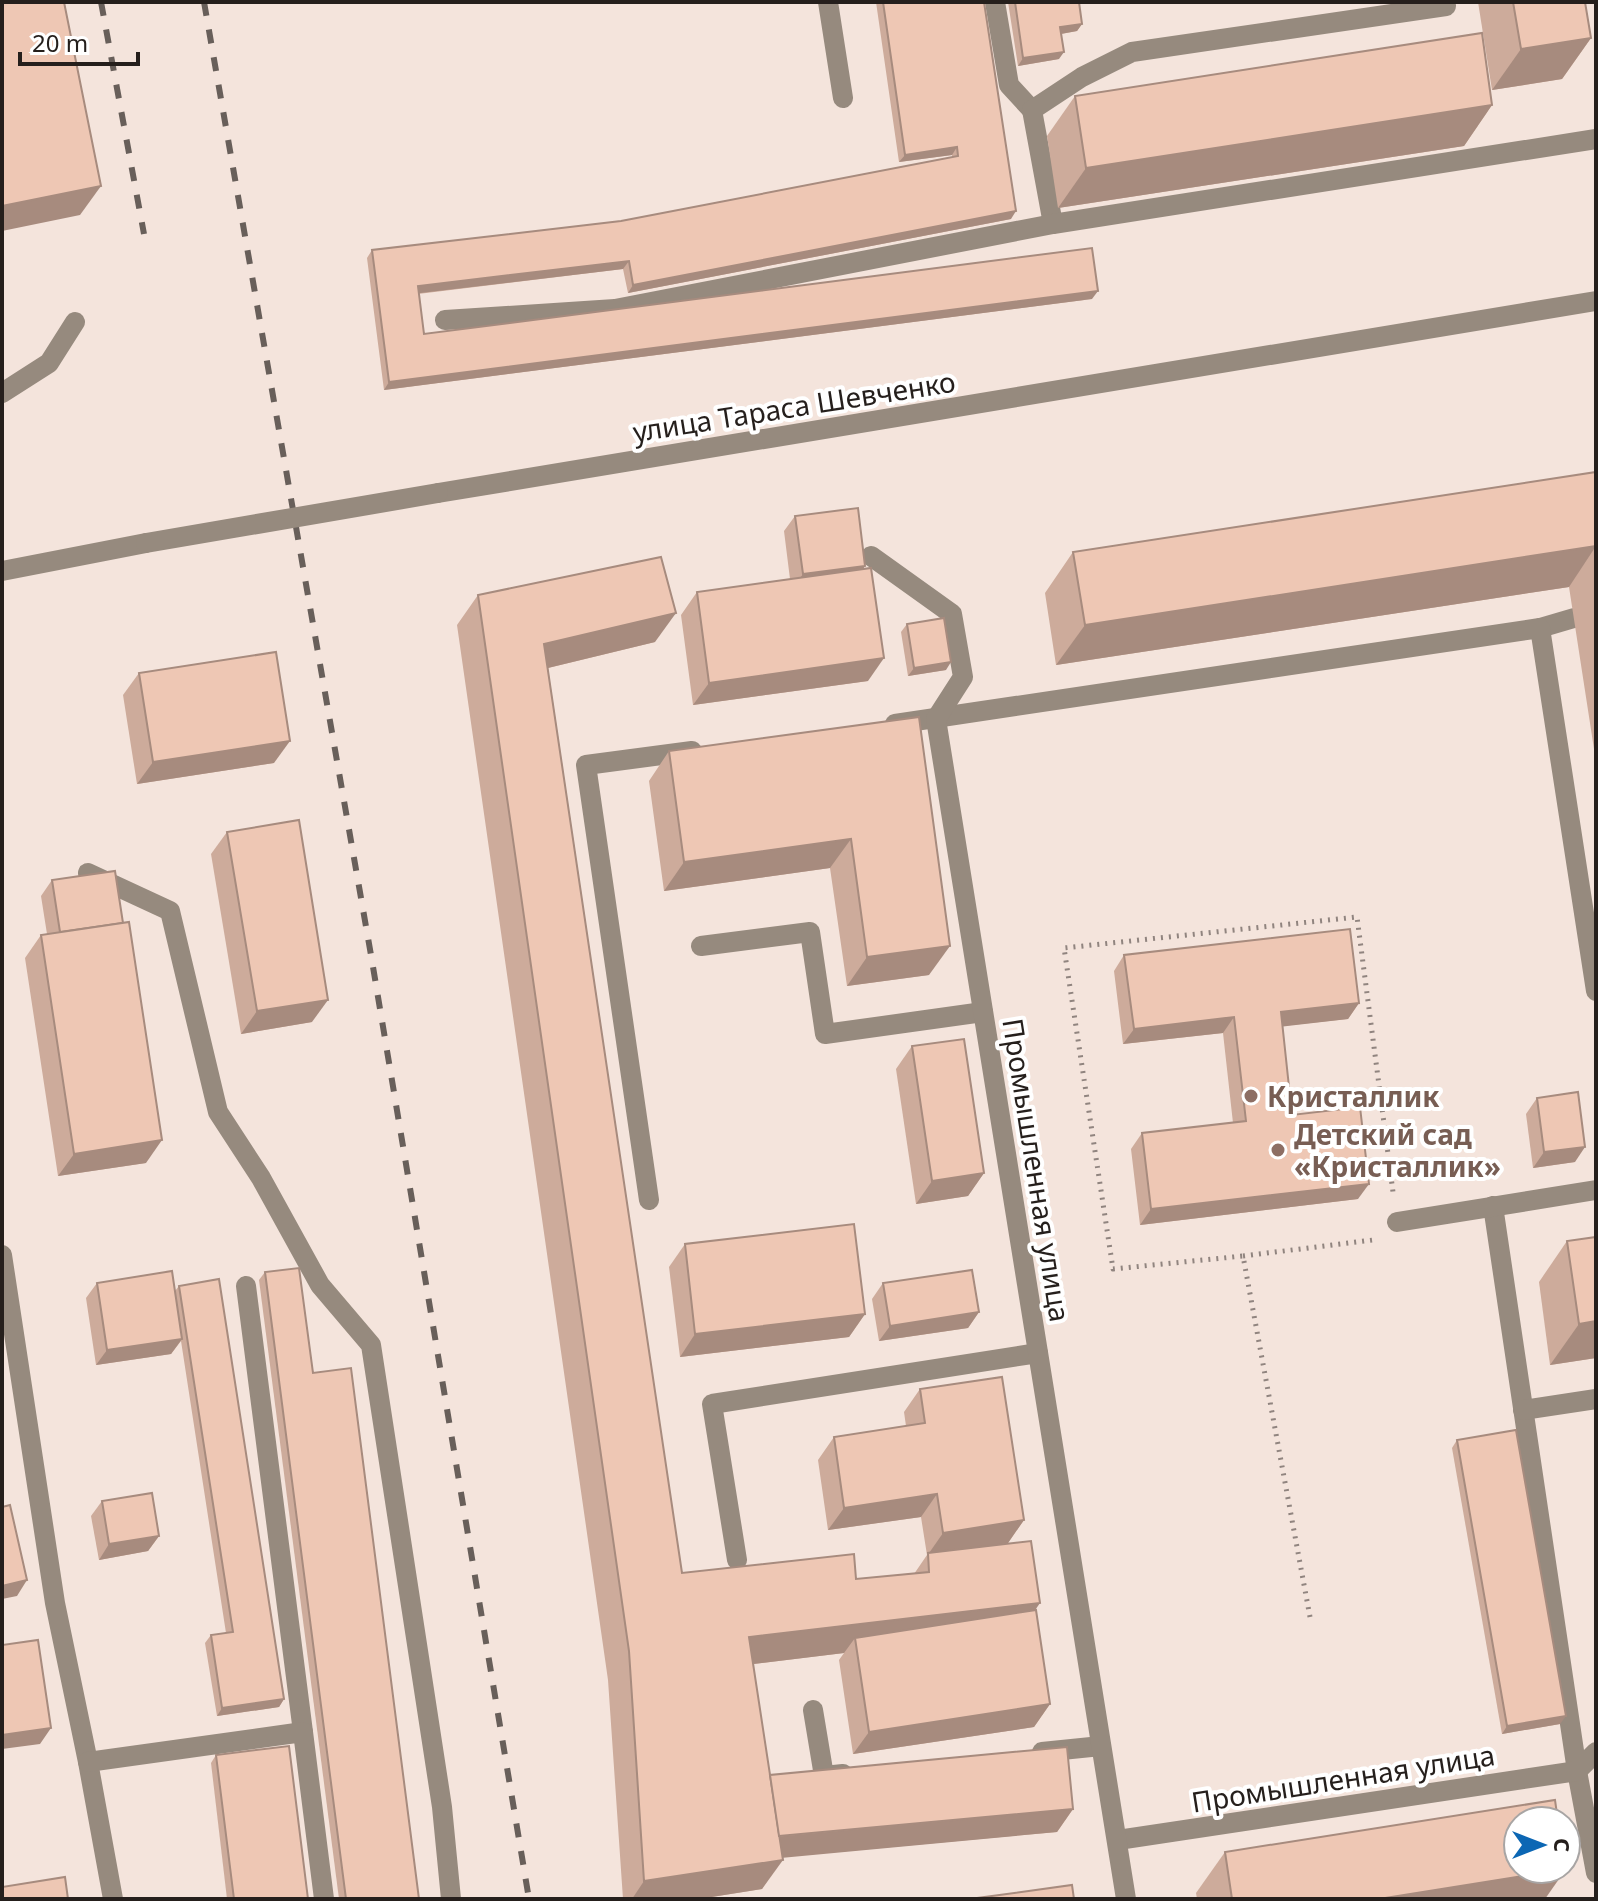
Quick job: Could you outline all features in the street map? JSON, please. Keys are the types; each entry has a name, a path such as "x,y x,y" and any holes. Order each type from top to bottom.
{"street":[{"path":"828,2 843,98"},
{"path":"995,2 1009,85 1032,110 1053,224"},
{"path":"1032,110 1082,77 1132,52 1446,6 1445,2"},
{"path":"445,320 615,309 1053,224 1596,139"},
{"name":"улица Тараса Шевченко","path":"2,571 438,493 1596,301"},
{"path":"2,393 49,363 75,322"},
{"path":"871,556 952,614 963,677 936,719"},
{"path":"875,727 1540,628 1574,618"},
{"path":"1540,628 1596,991"},
{"name":"Промышленная улица","path":"936,719 1126,1899"},
{"path":"649,1200 586,765 708,749"},
{"path":"88,873 170,911 218,1112 261,1178 320,1285 371,1345 442,1807 451,1899"},
{"path":"701,946 810,932 825,1034 983,1012"},
{"path":"1397,1222 1596,1190"},
{"path":"1493,1206 1577,1771 1596,1873"},
{"path":"2,1255 55,1603 113,1899"},
{"path":"246,1286 324,1899"},
{"path":"737,1560 712,1404 1038,1353"},
{"path":"1523,1410 1596,1399"},
{"path":"813,1710 824,1776 855,1773"},
{"path":"88,1762 303,1732"},
{"path":"1024,1754 1101,1746"},
{"path":"1577,1771 1596,1752"},
{"name":"Промышленная улица","path":"1118,1840 1577,1771"}],"path":[{"path":"1357,917 1398,1236 1243,1256 1113,1269 1064,948 1357,917"},
{"path":"1243,1256 1310,1617"}],"building":[{"path":"2,2 64,2 101,186 2,206"},
{"path":"883,2 984,2 1016,211 633,285 629,261 418,286 424,334 1092,248 1098,291 389,382 372,250 621,221 958,156 957,147 905,155"},
{"path":"1015,2 1079,2 1082,24 1060,27 1064,52 1023,58"},
{"path":"1513,2 1585,2 1591,38 1521,49"},
{"path":"1482,33 1492,105 1086,168 1075,96"},
{"path":"1596,472 1596,546 1085,625 1073,552"},
{"path":"858,508 865,566 803,574 795,516"},
{"path":"661,557 676,613 544,644 682,1573 854,1554 856,1579 929,1572 928,1553 1031,1541 1040,1603 749,1637 783,1860 644,1881 629,1651 478,595"},
{"path":"871,568 884,658 709,683 697,592"},
{"path":"944,618 951,662 914,668 907,624"},
{"path":"276,652 290,741 153,762 139,673"},
{"path":"919,717 950,946 867,957 851,839 684,862 669,751"},
{"path":"299,820 328,1000 257,1011 227,832"},
{"path":"115,871 123,923 60,932 52,880"},
{"path":"129,922 162,1140 74,1154 41,935"},
{"path":"1350,929 1359,1003 1281,1012 1292,1115 1360,1107 1369,1184 1151,1209 1142,1133 1246,1121 1234,1017 1134,1029 1124,955"},
{"path":"964,1039 984,1173 932,1181 912,1046"},
{"path":"1578,1092 1585,1147 1544,1152 1537,1098"},
{"path":"854,1224 865,1314 695,1334 685,1244"},
{"path":"1596,1237 1596,1321 1579,1324 1567,1241"},
{"path":"299,1268 313,1373 351,1368 419,1899 346,1899 265,1272"},
{"path":"972,1270 979,1312 890,1326 883,1283"},
{"path":"172,1271 182,1339 107,1350 97,1283"},
{"path":"219,1279 284,1699 222,1708 211,1635 233,1632 179,1286"},
{"path":"1002,1377 1024,1520 943,1533 937,1494 844,1508 834,1437 925,1423 920,1389"},
{"path":"1516,1430 1566,1716 1507,1726 1457,1440"},
{"path":"152,1493 159,1536 109,1544 102,1501"},
{"path":"10,1505 27,1580 2,1586 2,1507"},
{"path":"1036,1610 1050,1704 869,1732 855,1638"},
{"path":"38,1640 51,1728 2,1735 2,1645"},
{"path":"289,1746 308,1899 234,1899 216,1755"},
{"path":"1067,1747 1073,1809 779,1836 770,1775"},
{"path":"1555,1800 1556,1805 1523,1805"},
{"path":"1502,1808 1502,1879 1379,1899 1232,1899 1225,1852"},
{"path":"65,1877 68,1899 2,1899 2,1887"},
{"path":"1072,1885 1074,1899 977,1898"}],"railway":[{"path":"101,2 144,234"},
{"path":"204,2 371,955 529,1899"}],"place":[{"name":"Кристаллик","path":"1251,1096"},
{"name":"Детский сад «Кристаллик»","path":"1278,1150"}]}
